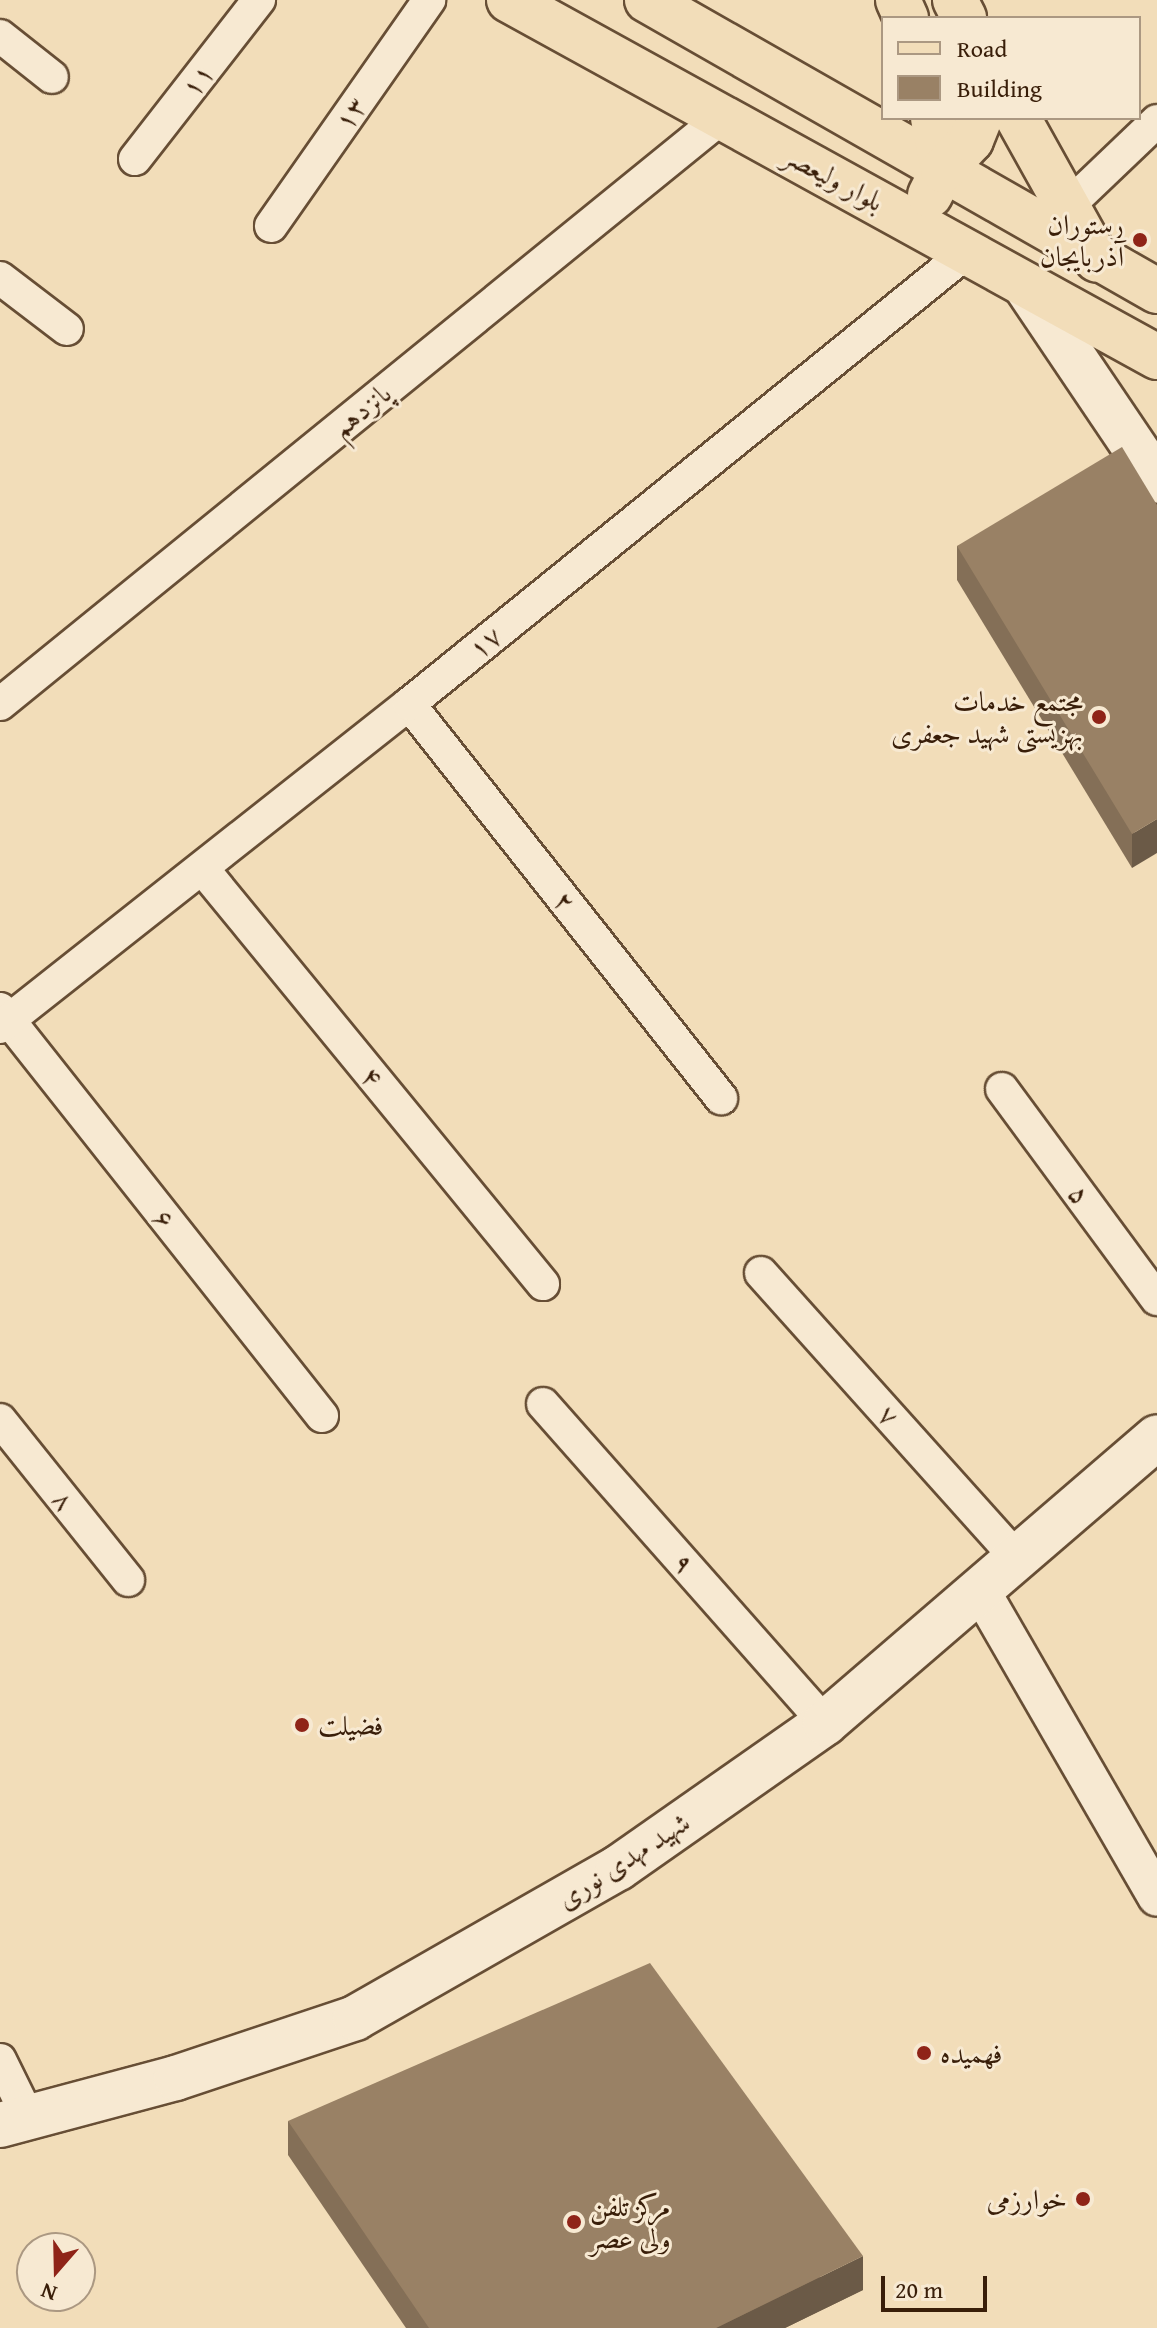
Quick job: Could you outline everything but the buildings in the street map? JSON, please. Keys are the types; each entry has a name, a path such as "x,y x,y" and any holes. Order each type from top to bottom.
{"main road":[{"name":"بلوار ولیعصر","path":"509,0 1157,357"},
{"path":"647,0 1097,260 1157,291"},
{"path":"933,120 943,170"},
{"path":"915,221 943,170 971,140 979,120"},
{"path":"1019,120 1097,260"},
{"path":"1025,285 1157,481"},
{"name":"شهید مهدی نوری","path":"15,2122 176,2078 355,2018 618,1868 825,1723 1157,1437"}],"street":[{"name":"۱۱","path":"135,159 259,0"},
{"name":"۱۳","path":"271,226 429,0"},
{"path":"0,36 52,77"},
{"name":"پانزدهم","path":"0,704 722,117"},
{"path":"1068,206 1157,121"},
{"name":"۱۷","path":"3,1019 202,868 409,704 966,253"},
{"path":"0,278 67,329"},
{"name":"۲","path":"409,704 721,1098"},
{"name":"۴","path":"202,868 543,1284"},
{"name":"۶","path":"3,1019 322,1416"},
{"name":"۵","path":"1002,1089 1157,1299"},
{"name":"۷","path":"761,1273 1017,1558"},
{"name":"۹","path":"543,1404 825,1723"},
{"name":"۸","path":"0,1420 128,1580"},
{"path":"980,1590 1157,1897"},
{"path":"0,2060 15,2122"}],"place":[{"name":"رستوران آذربایجان","path":"1140,240"},
{"name":"مجتمع خدمات بهزیستی شهید جعفری","path":"1099,717"},
{"name":"فضیلت","path":"302,1725"},
{"name":"فهمیده","path":"924,2053"},
{"name":"خوارزمی","path":"1083,2199"},
{"name":"مرکز تلفن ولی عصر","path":"574,2222"}]}
